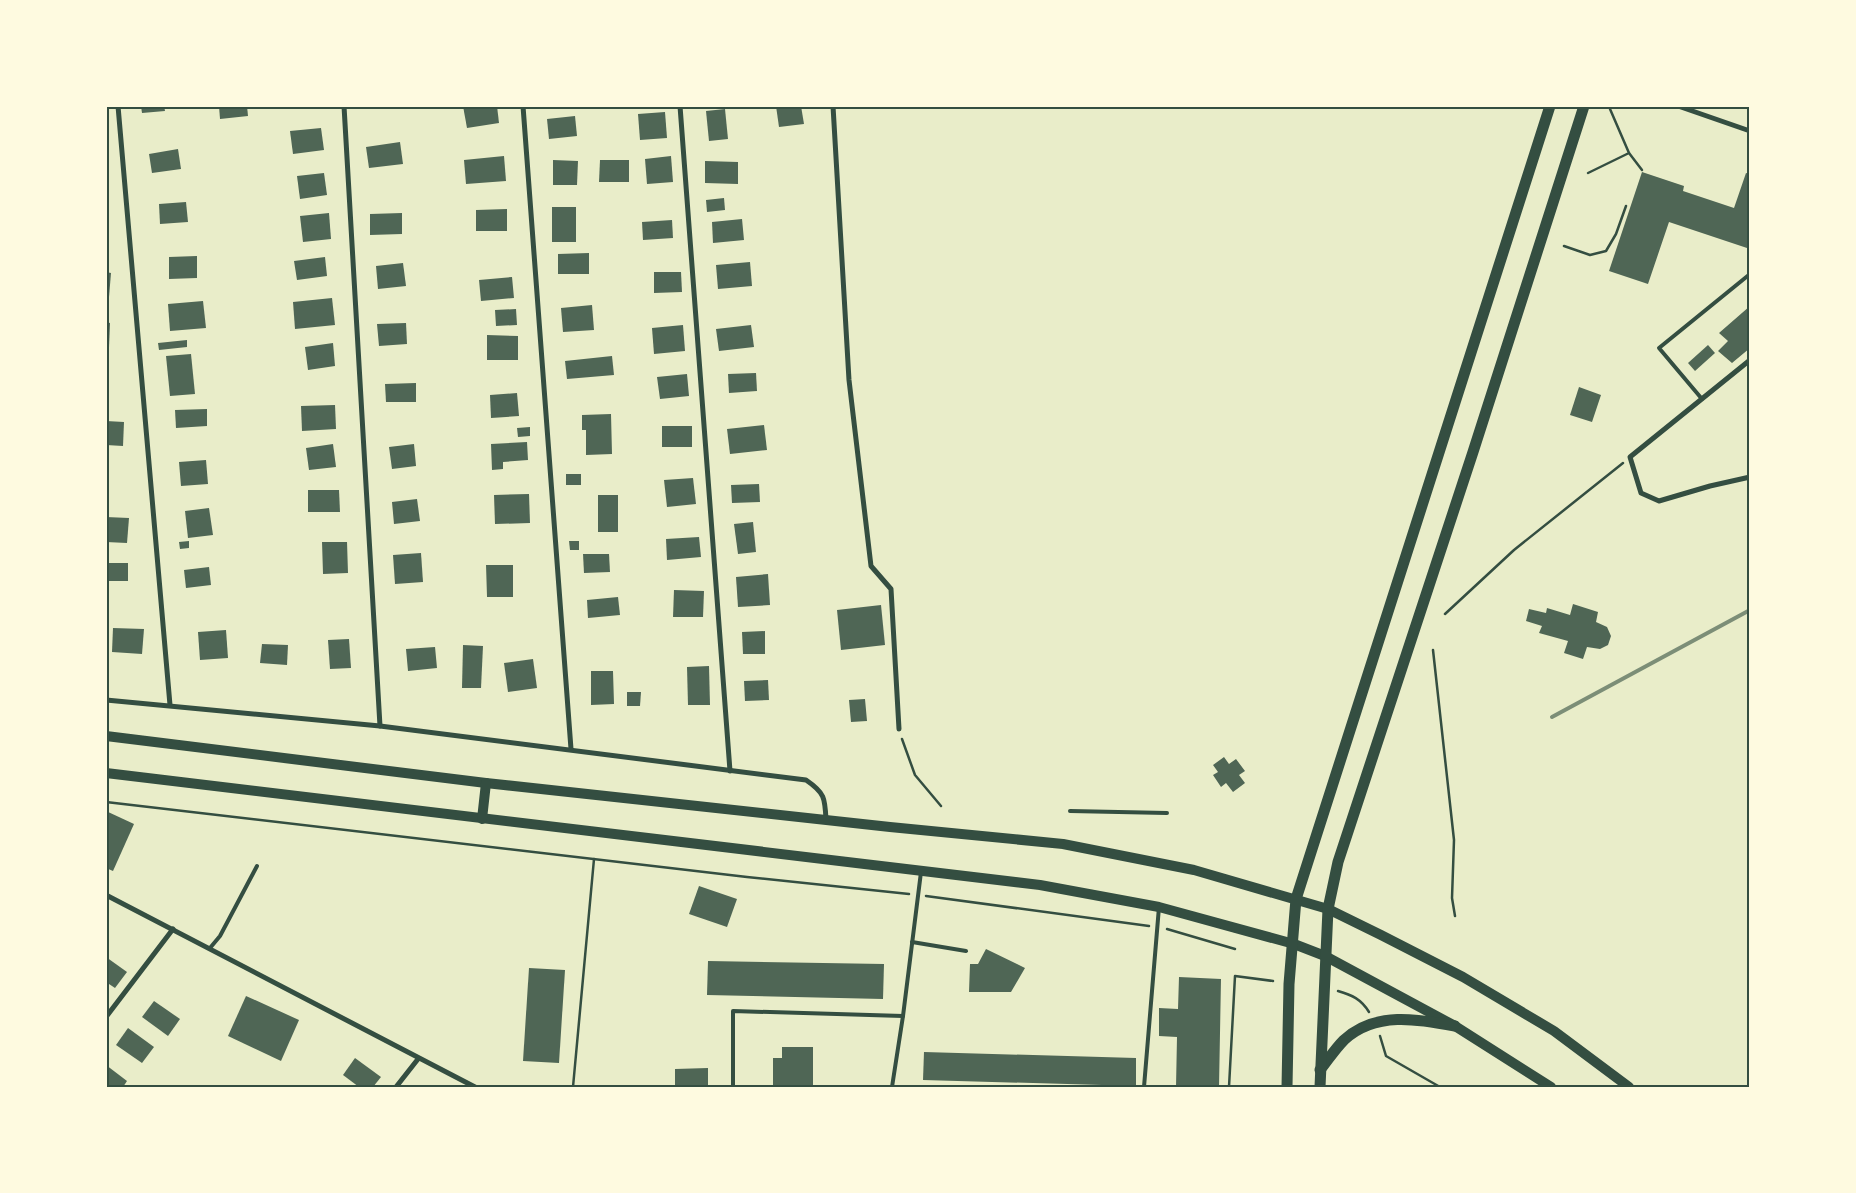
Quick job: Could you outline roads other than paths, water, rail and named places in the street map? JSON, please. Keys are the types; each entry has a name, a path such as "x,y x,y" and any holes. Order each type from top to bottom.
{"main road":[{"path":"1287,1087 1290,984 1296,900 1550,106"},
{"path":"1320,1087 1328,910 1338,862 1470,462 1584,106"},
{"path":"106,736 486,783 1063,844 1194,870 1328,910 1463,977 1554,1031 1629,1087"},
{"path":"106,773 1040,885 1159,907 1294,944 1325,956 1455,1026 1551,1087"},
{"path":"482,819 486,783"},
{"path":"1320,1070 1343,1041 1356,1031 1375,1022 1404,1018 1455,1026"}],"street":[{"path":"118,106 170,705"},
{"path":"344,106 380,726"},
{"path":"523,106 571,749"},
{"path":"680,106 730,771"},
{"path":"833,106 849,380 871,566 891,589 899,729"},
{"path":"1678,106 1750,131"},
{"path":"1750,360 1630,457 1641,493 1659,501 1750,477"},
{"path":"106,700 380,726 806,780 816,787 825,798 826,820"},
{"path":"106,895 173,928 418,1059 475,1087"},
{"path":"106,1016 173,928"},
{"path":"396,1087 418,1059"}],"lane":[{"path":"1702,399 1659,348 1750,274"},
{"path":"1070,811 1167,813"},
{"path":"210,948 220,936 257,866"},
{"path":"892,1087 921,872"},
{"path":"1144,1087 1159,907"},
{"path":"912,942 966,950"},
{"path":"733,1087 733,1011 903,1016"}],"railway":[{"path":"1552,717 1750,610"}]}
